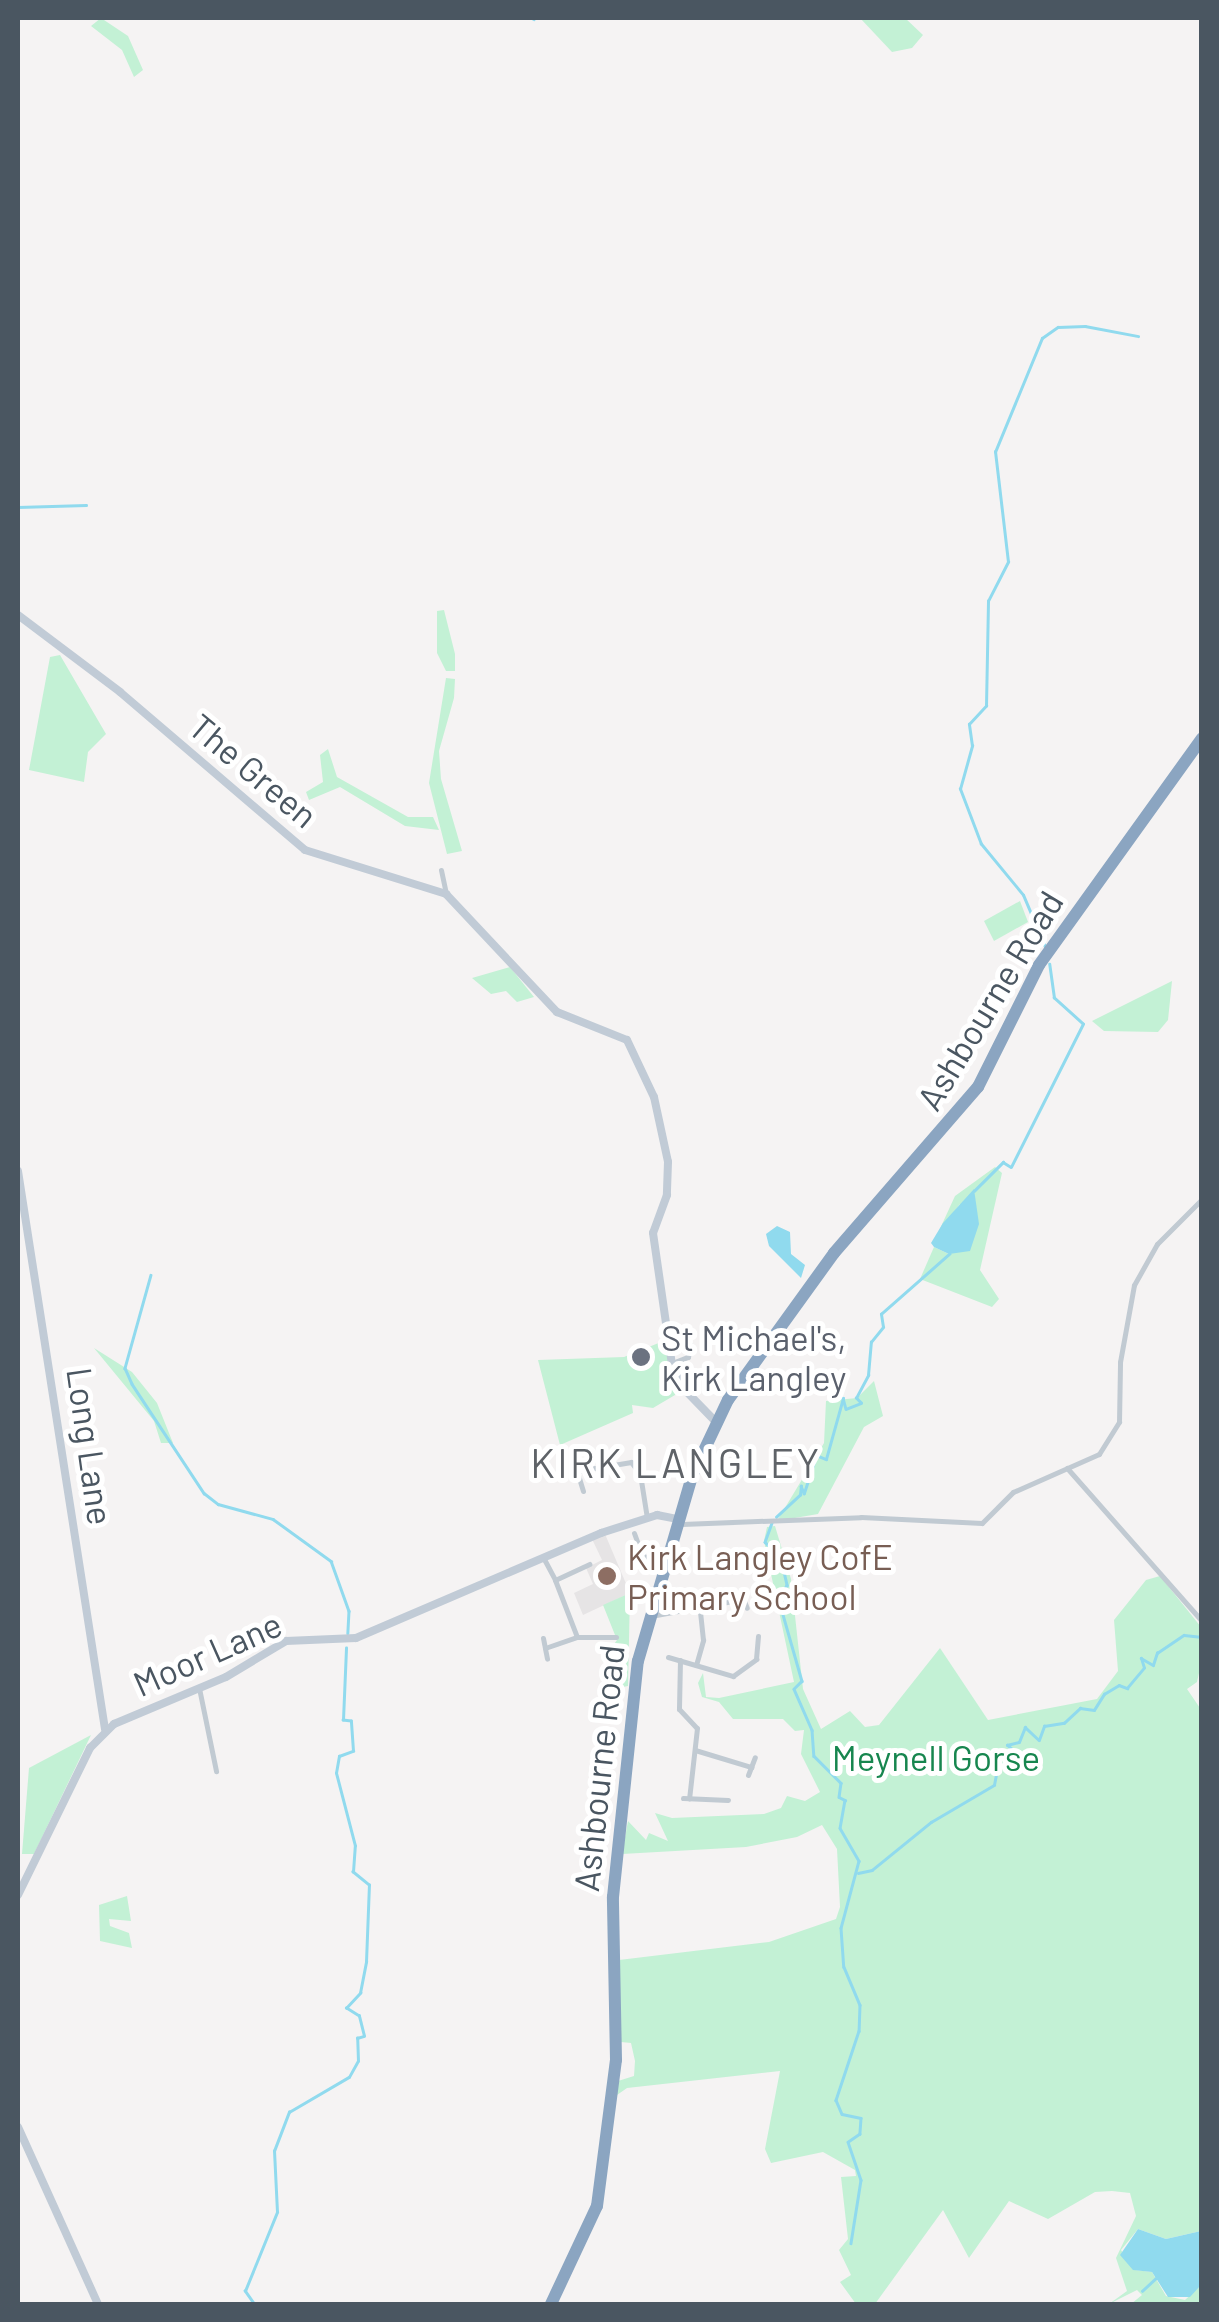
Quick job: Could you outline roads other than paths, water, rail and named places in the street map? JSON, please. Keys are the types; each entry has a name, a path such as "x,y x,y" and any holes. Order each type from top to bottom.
{"highway":[{"name":"Ashbourne Road","path":"551,2304 588,2233 606,2145 617,2041 613,1898 648,1614 676,1521 717,1423 834,1252 959,1115 997,1056 1039,965 1202,738"}],"street":[{"name":"The Green","path":"18,615 120,692 304,850 446,894 557,1012 627,1040 663,1137 669,1186 653,1233 672,1363"},
{"path":"441,870 446,894"},
{"name":"Long Lane","path":"18,1172 105,1729"},
{"path":"676,1521 860,1517 982,1523 1013,1492 1099,1454 1115,1437 1134,1285 1157,1244 1202,1200"},
{"path":"690,1344 691,1359 672,1363 682,1387 717,1423"},
{"path":"583,1491 577,1471 631,1462 640,1474 647,1518"},
{"path":"1068,1468 1202,1622"},
{"name":"Moor Lane","path":"18,1894 105,1729 198,1688 286,1641 356,1638 647,1518 676,1521"},
{"path":"634,1533 642,1555 662,1565"},
{"path":"544,1559 577,1637"},
{"path":"555,1580 590,1564"},
{"path":"740,1590 747,1608"},
{"path":"648,1614 700,1611 744,1600"},
{"path":"696,1664 703,1640 700,1611"},
{"path":"668,1657 714,1673 740,1674 758,1660 758,1636"},
{"path":"545,1648 577,1637 616,1637"},
{"path":"543,1638 547,1659"},
{"path":"605,1639 606,1648"},
{"path":"680,1660 678,1704 697,1724 686,1798 724,1800 721,1811"},
{"path":"714,1673 718,1664"},
{"path":"198,1688 216,1771"},
{"path":"695,1750 750,1771 755,1757"},
{"path":"18,2127 98,2304"}],"water":[{"path":"974,1189 979,1224 970,1251 949,1254 934,1247 931,1243 943,1223"},
{"path":"777,1226 790,1232 791,1254 805,1265 801,1278 769,1246 766,1234"},
{"path":"1138,2229 1166,2239 1201,2231 1201,2285 1190,2297 1168,2297 1152,2272 1133,2270 1120,2255"}],"waterway":[{"path":"1045,947 1023,895 981,844 960,789 972,746 969,724 986,706 988,601 1008,562 995,452 1042,338 1058,327 1085,326 1138,336"},
{"path":"18,507 86,505"},
{"path":"974,1191 1003,1162 1011,1167 1083,1024 1054,998 1049,964"},
{"path":"776,1517 800,1495 801,1486 804,1493 816,1455 826,1459 843,1398 846,1409 861,1403 856,1398 868,1375 871,1342 883,1327 881,1314 949,1254"},
{"path":"151,1275 125,1368 132,1384 204,1493 218,1504 273,1519 331,1561 349,1611 348,1633"},
{"path":"772,1523 765,1542 774,1551 773,1562 782,1563 787,1585 778,1603 790,1607 782,1611 802,1681 794,1689 812,1730 814,1756 841,1783 839,1797 845,1800 840,1828 859,1861 841,1928 844,1967 860,2005 859,2031 836,2100 842,2114 861,2118 860,2134 848,2142 861,2180 851,2243"},
{"path":"858,1873 872,1870 931,1822 994,1785 998,1764 1008,1765 1017,1754 1007,1745 1019,1742 1025,1727 1039,1740 1044,1726 1064,1723 1080,1708 1094,1710 1104,1694 1119,1685 1127,1688 1144,1668 1141,1658 1153,1665 1157,1653 1184,1635 1202,1637"},
{"path":"254,2304 245,2291 277,2212 274,2151 289,2112 349,2077 358,2061 357,2038 364,2036 359,2016 346,2008 360,1993 366,1962 369,1885 353,1872 355,1846 336,1773 339,1756 353,1751 351,1721 343,1720 346,1648"},
{"path":"1142,2291 1158,2276"}],"place":[{"name":"St Michael's, Kirk Langley","path":"641,1357"},
{"name":"Kirk Langley CofE Primary School","path":"607,1576"}],"district":[{"name":"KIRK LANGLEY","path":"676,1462"}],"park label":[{"name":"Meynell Gorse","path":"936,1757"}]}
